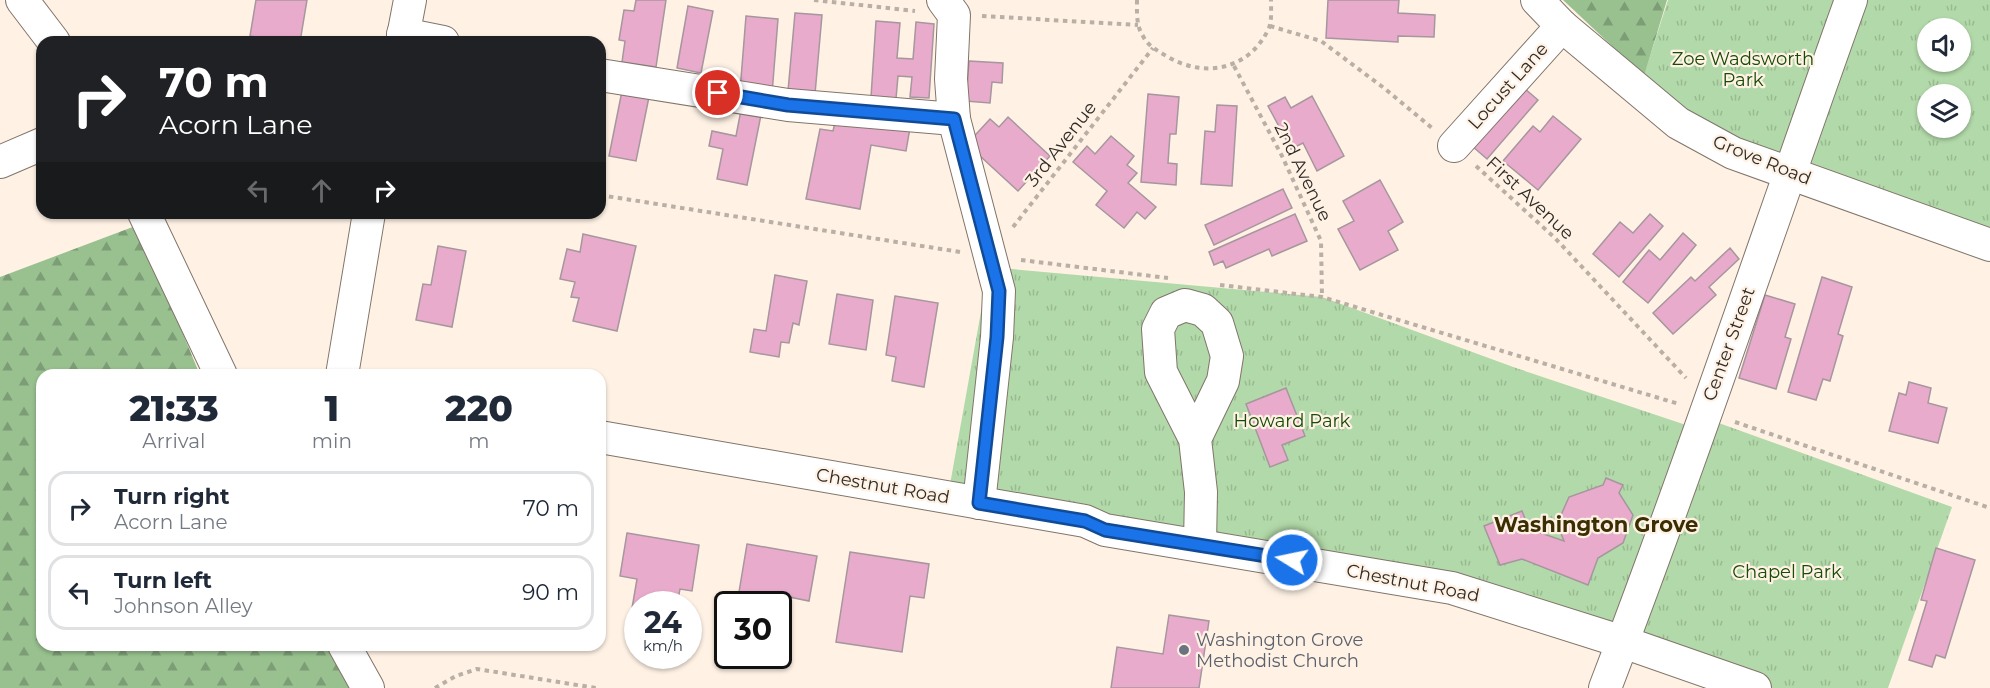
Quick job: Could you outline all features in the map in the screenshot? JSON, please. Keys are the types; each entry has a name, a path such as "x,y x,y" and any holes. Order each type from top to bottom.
{"street":[{"path":"22,0 49,36"},
{"path":"403,36 410,0"},
{"name":"Grove Road","path":"1537,0 1562,26 1678,123 1733,153 1990,245"},
{"name":"Center Street","path":"1605,688 1665,531 1851,0"},
{"path":"948,7 954,119 999,291 997,337 979,503"},
{"name":"Locust Lane","path":"1454,146 1562,26"},
{"path":"606,76 788,105 954,119"},
{"path":"0,162 36,147"},
{"path":"147,219 218,369"},
{"path":"343,369 368,219"},
{"name":"Chestnut Road","path":"606,438 1085,521 1105,530 1200,544 1452,588 1623,642 1755,688"},
{"path":"1195,439 1201,492 1200,544"},
{"path":"347,651 368,688"}],"path":[{"path":"814,0 948,7 1138,25"},
{"path":"1137,0 1138,25 1143,38 1153,48 1194,69 1234,66 1253,53 1270,26 1271,0"},
{"name":"First Avenue","path":"1270,26 1321,41 1384,88 1454,146 1555,238 1696,388 1705,412"},
{"name":"3rd Avenue","path":"990,257 1153,48"},
{"name":"2nd Avenue","path":"1234,66 1282,156 1321,241 1322,297"},
{"path":"606,196 990,257 1180,280"},
{"path":"1215,284 1322,297 1705,412 1990,508"},
{"path":"435,688 456,676 477,669 596,688"}],"green space":[{"path":"1563,0 1667,0 1644,76"},
{"name":"Zoe Wadsworth Park","path":"1668,0 1842,0 1782,161 1701,126 1642,81"},
{"path":"1856,0 1990,0 1990,239 1796,169"},
{"path":"138,225 198,369 36,369 36,651 332,651 354,688 0,688 0,277"},
{"name":"Howard Park","path":"989,267 1322,297 1516,368 1689,426 1615,636 949,490"},
{"name":"Chapel Park","path":"1716,422 1952,507 1888,688 1768,688 1638,642"}],"building":[{"path":"256,0 307,0 301,36 250,36"},
{"path":"636,0 666,0 656,67 622,62 625,41 619,40 624,10 634,11"},
{"path":"1328,0 1399,0 1398,13 1435,15 1434,37 1398,36 1398,42 1326,38"},
{"path":"688,6 713,11 701,73 677,68"},
{"path":"795,13 822,15 815,94 788,91"},
{"path":"746,16 778,19 772,94 740,91"},
{"path":"876,21 900,23 897,58 913,59 916,22 934,24 929,98 910,97 912,77 898,76 896,99 871,97"},
{"path":"969,61 1003,63 1002,83 992,82 990,103 966,101"},
{"path":"1524,88 1538,100 1487,159 1472,146"},
{"path":"622,91 649,97 636,161 609,156"},
{"path":"1148,94 1179,97 1176,134 1170,134 1168,163 1177,164 1176,185 1141,182"},
{"path":"1312,96 1344,156 1317,171 1303,143 1291,149 1268,106 1285,97 1291,108"},
{"path":"1217,105 1237,106 1232,186 1201,184 1205,131 1215,132"},
{"path":"741,110 761,115 747,185 717,179 723,149 709,146 712,131 736,136"},
{"path":"837,114 910,128 906,151 871,145 860,209 806,199 820,129 833,131"},
{"path":"1553,116 1581,139 1538,190 1503,161 1533,126 1540,132"},
{"path":"1008,117 1050,156 1018,191 967,144 990,119 999,127"},
{"path":"1111,136 1134,156 1127,165 1137,173 1128,183 1156,207 1145,219 1137,212 1124,228 1096,205 1107,191 1073,162 1087,146 1095,154"},
{"path":"1380,180 1403,222 1388,231 1398,250 1360,270 1338,229 1354,221 1343,201"},
{"path":"1283,189 1292,208 1214,245 1205,225"},
{"path":"1295,214 1307,241 1272,256 1269,249 1226,268 1223,261 1214,265 1209,252"},
{"path":"1650,214 1663,226 1619,277 1593,254 1620,222 1633,233"},
{"path":"1683,233 1696,245 1648,303 1623,282 1649,250 1660,260"},
{"path":"583,234 636,246 617,331 573,321 579,298 571,297 575,282 560,279 567,249 580,252"},
{"path":"438,246 466,251 452,327 416,320 423,284 431,285"},
{"path":"1730,248 1739,259 1709,287 1716,295 1673,334 1653,313 1691,277 1695,281"},
{"path":"775,275 807,281 799,325 793,323 789,343 781,342 779,357 750,352 754,329 766,331"},
{"path":"1822,277 1852,287 1838,334 1843,336 1830,381 1823,379 1816,400 1788,392"},
{"path":"837,294 873,300 866,350 829,344"},
{"path":"1765,295 1795,304 1785,337 1791,339 1776,389 1739,378"},
{"path":"895,296 938,303 924,387 892,381 896,357 886,355"},
{"path":"1909,382 1931,388 1928,403 1947,408 1938,443 1889,431 1899,393 1906,395"},
{"path":"1286,388 1305,436 1282,445 1288,460 1270,467 1246,404"},
{"path":"1606,478 1623,485 1619,493 1633,515 1623,543 1598,558 1588,585 1522,559 1500,565 1484,526 1522,511 1529,529 1564,541 1557,524 1569,497 1603,485"},
{"path":"627,533 699,545 692,591 680,589 680,591 635,591 637,579 620,576"},
{"path":"747,544 817,556 809,601 792,598 792,591 739,591"},
{"path":"1936,548 1975,560 1945,658 1936,655 1932,667 1909,660 1927,601 1921,600"},
{"path":"850,552 929,564 924,598 910,596 902,652 836,642"},
{"name":"Washington Grove Methodist Church","path":"1169,615 1209,621 1199,688 1111,688 1117,647 1163,654"}],"place":[{"name":"Washington Grove Methodist Church","path":"1184,650"}],"district":[{"name":"Washington Grove","path":"1596,525"}],"route":[{"path":"718,93 788,105 954,119 999,291 997,337 979,503 1085,521 1105,530 1292,560"}]}
